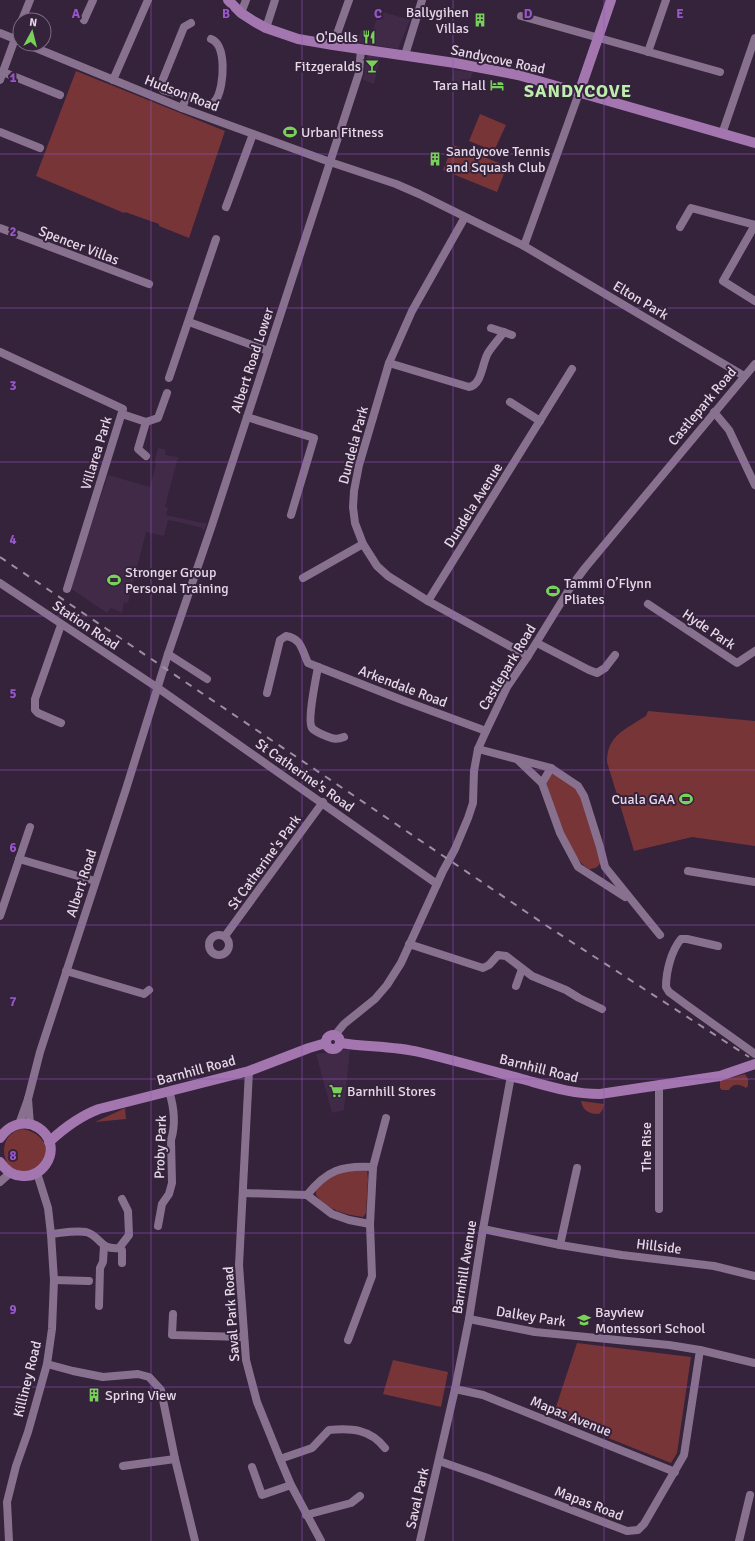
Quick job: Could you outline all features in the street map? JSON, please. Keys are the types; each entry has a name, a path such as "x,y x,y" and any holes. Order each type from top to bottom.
{"main road":[{"name":"Sandycove Road","path":"228,0 241,13 266,28 298,38 496,71 755,143"},
{"path":"579,93 611,0"},
{"name":"Barnhill Road","path":"47,1138 86,1114 99,1109 249,1071 326,1043 328,1037 359,1046 398,1048 563,1090 587,1094 600,1094 720,1076 755,1064"},
{"path":"0,1137 9,1128 19,1124 30,1124 37,1127 47,1138 50,1155 44,1168 37,1173 25,1176 3,1168"}],"street":[{"path":"25,12 30,0"},
{"path":"84,20 93,0"},
{"path":"113,80 148,0"},
{"path":"241,13 246,0"},
{"path":"266,28 276,0"},
{"path":"333,45 349,0"},
{"path":"405,55 422,0"},
{"path":"648,52 666,0"},
{"path":"521,16 720,72"},
{"path":"191,23 184,27 163,79 161,86 163,90 187,96 202,103 211,105 217,98 223,62 220,47 211,39"},
{"path":"0,33 12,38"},
{"path":"722,134 755,38"},
{"name":"Albert Road Lower","path":"161,677 359,73 362,49"},
{"path":"12,51 1,76 60,94"},
{"name":"Hudson Road","path":"45,52 182,108 330,162"},
{"path":"524,246 579,93"},
{"path":"182,108 187,96"},
{"path":"0,132 40,148"},
{"path":"226,207 252,134"},
{"name":"Elton Park","path":"330,162 396,184 524,246 744,376"},
{"path":"680,227 691,208 755,225 723,281 755,301"},
{"name":"Dundela Park","path":"465,217 412,310 389,363 362,455 354,490 353,507 355,523 363,544 377,566 388,576 428,602 528,656"},
{"name":"Spencer Villas","path":"0,228 149,284"},
{"path":"169,378 216,239"},
{"path":"189,322 268,351"},
{"path":"389,363 472,387 476,383 488,353 508,333 491,328"},
{"name":"Villarea Park","path":"0,352 123,409 67,589"},
{"name":"Castlepark Road","path":"337,1039 344,1024 375,999 387,985 401,963 443,871 455,849 468,818 472,803 474,771 478,749 507,687 537,643 570,588 584,568 755,364"},
{"name":"Dundela Avenue","path":"428,602 572,369"},
{"path":"122,414 146,422 158,418 167,393"},
{"path":"510,402 540,421"},
{"path":"714,412 727,426 755,486"},
{"path":"247,417 314,438 291,515"},
{"path":"146,422 138,449 146,456"},
{"path":"303,578 363,544"},
{"name":"Station Road","path":"0,583 61,625 158,688"},
{"name":"Hyde Park","path":"648,604 737,663 755,652"},
{"path":"61,625 35,699 35,710 38,713 61,723"},
{"path":"267,693 280,640 286,636 293,637 298,640 308,663 315,666 311,711 312,728 316,732 336,740 344,738"},
{"path":"537,643 597,673 605,668 615,655"},
{"path":"167,656 207,679"},
{"name":"Arkendale Road","path":"315,666 486,731"},
{"name":"Albert Road","path":"19,1124 28,1099 40,1052 161,677"},
{"name":"St Catherine's Road","path":"158,688 323,802 437,884"},
{"path":"478,749 551,768 578,786 584,796 605,867 660,934"},
{"path":"517,758 542,783 560,833 578,867 631,900"},
{"path":"542,783 551,768"},
{"name":"St Catherine's Park","path":"225,936 323,802"},
{"path":"0,916 30,827"},
{"path":"19,859 95,881"},
{"path":"596,878 605,867"},
{"path":"688,871 755,882"},
{"path":"718,946 681,939 675,946 672,954 666,987 669,992 755,1054"},
{"path":"409,944 483,968 489,965 498,955 502,955 515,962 532,976 566,990 602,1009"},
{"path":"516,986 522,969"},
{"path":"66,971 144,994 150,990"},
{"name":"Saval Park Road","path":"249,1071 239,1265 243,1337 246,1360 257,1402 280,1459 291,1485 321,1541"},
{"name":"Barnhill Avenue","path":"439,1461 469,1319 510,1076"},
{"name":"The Rise","path":"659,1085 659,1209"},
{"name":"Proby Park","path":"158,1226 160,1209 168,1194 173,1175 171,1140 173,1135 174,1108 169,1091"},
{"name":"Albert Road","path":"28,1099 30,1124"},
{"path":"348,1340 372,1276 370,1224 374,1167 386,1118"},
{"path":"307,1195 315,1185 326,1176 339,1170 349,1166 374,1167"},
{"path":"0,1182 3,1168"},
{"path":"560,1245 577,1168"},
{"name":"Killiney Road","path":"9,1541 3,1502 28,1432 47,1364 52,1329 54,1280 51,1234 48,1208 37,1173"},
{"path":"243,1193 307,1195 332,1214 349,1220 370,1224"},
{"path":"51,1234 79,1232 88,1233 95,1237 104,1246 112,1249 119,1248 129,1236 128,1211 122,1199"},
{"name":"Hillside","path":"483,1229 560,1245 622,1255 714,1266 755,1276"},
{"path":"100,1306 100,1268 104,1262 104,1246"},
{"path":"119,1248 122,1250 122,1263"},
{"path":"54,1280 89,1281"},
{"path":"172,1314 172,1335 243,1337"},
{"name":"Dalkey Park","path":"469,1319 535,1332 669,1345 700,1350 755,1363"},
{"name":"Mapas Road","path":"439,1461 631,1531 638,1530 644,1524 684,1455 700,1350"},
{"path":"47,1364 103,1377 138,1374 149,1377 161,1390 175,1459 195,1541"},
{"name":"Mapas Avenue","path":"455,1389 483,1395 675,1472"},
{"path":"280,1459 312,1448 329,1430 338,1429 368,1433 378,1440 385,1448"},
{"path":"123,1466 175,1459"},
{"name":"Saval Park","path":"420,1541 439,1461"},
{"path":"252,1468 262,1494 291,1485"},
{"path":"739,1541 750,1495"},
{"path":"306,1515 351,1503 360,1496"}],"shaded area":[{"path":"380,11 410,20 398,49 357,42 361,30 372,32"},
{"name":"Fitzgeralds","path":"369,54 381,56 374,84 363,80 367,57"},
{"path":"454,70 473,72 467,86 452,81"},
{"path":"76,71 225,131 189,238 159,226 159,224 125,212 124,213 36,176"},
{"path":"480,114 506,125 494,151 469,141"},
{"path":"453,145 507,166 497,192 443,170"},
{"path":"158,448 166,450 165,455 178,457 165,507 168,508 166,515 207,523 204,531 202,528 168,520 164,536 146,532 128,603 124,602 122,613 111,608 107,613 70,588 108,475 150,487 156,465 155,460"},
{"name":"Cuala GAA","path":"648,711 755,721 755,846 692,837 634,851 607,762 610,745 614,739 625,729 646,716"},
{"path":"555,773 579,790 601,862 595,868 589,869 581,863 567,842 546,782 550,775"},
{"path":"350,1049 344,1110 332,1113 316,1054"},
{"path":"745,1074 748,1079 748,1086 746,1088 736,1085 732,1086 729,1090 722,1090 720,1088 720,1081"},
{"path":"581,1101 604,1104 602,1111 599,1114 589,1113 583,1107"},
{"path":"125,1108 126,1119 95,1122"},
{"path":"22,1129 28,1130 39,1136 43,1140 47,1151 43,1163 34,1172 17,1173 10,1168 5,1157 4,1151 7,1139 15,1131"},
{"path":"348,1169 367,1170 368,1179 366,1213 363,1217 337,1211 331,1208 316,1195 316,1189 335,1174"},
{"path":"577,1343 691,1357 677,1453 671,1463 553,1416"},
{"path":"393,1360 448,1372 441,1407 383,1394"}],"railway":[{"path":"0,557 547,926 749,1057"}],"place":[{"name":"Ballygihen Villas","path":"480,20"},
{"name":"O'Dells","path":"369,37"},
{"name":"Fitzgeralds","path":"372,66"},
{"name":"Tara Hall","path":"497,85"},
{"name":"Urban Fitness","path":"290,132"},
{"name":"Sandycove Tennis and Squash Club","path":"435,159"},
{"name":"Stronger Group Personal Training","path":"114,580"},
{"name":"Tammi O’Flynn Pliates","path":"553,591"},
{"name":"Cuala GAA","path":"686,799"},
{"name":"Barnhill Stores","path":"336,1091"},
{"name":"Bayview Montessori School","path":"584,1320"},
{"name":"Spring View","path":"94,1395"}],"district":[{"name":"SANDYCOVE","path":"578,91"}]}
